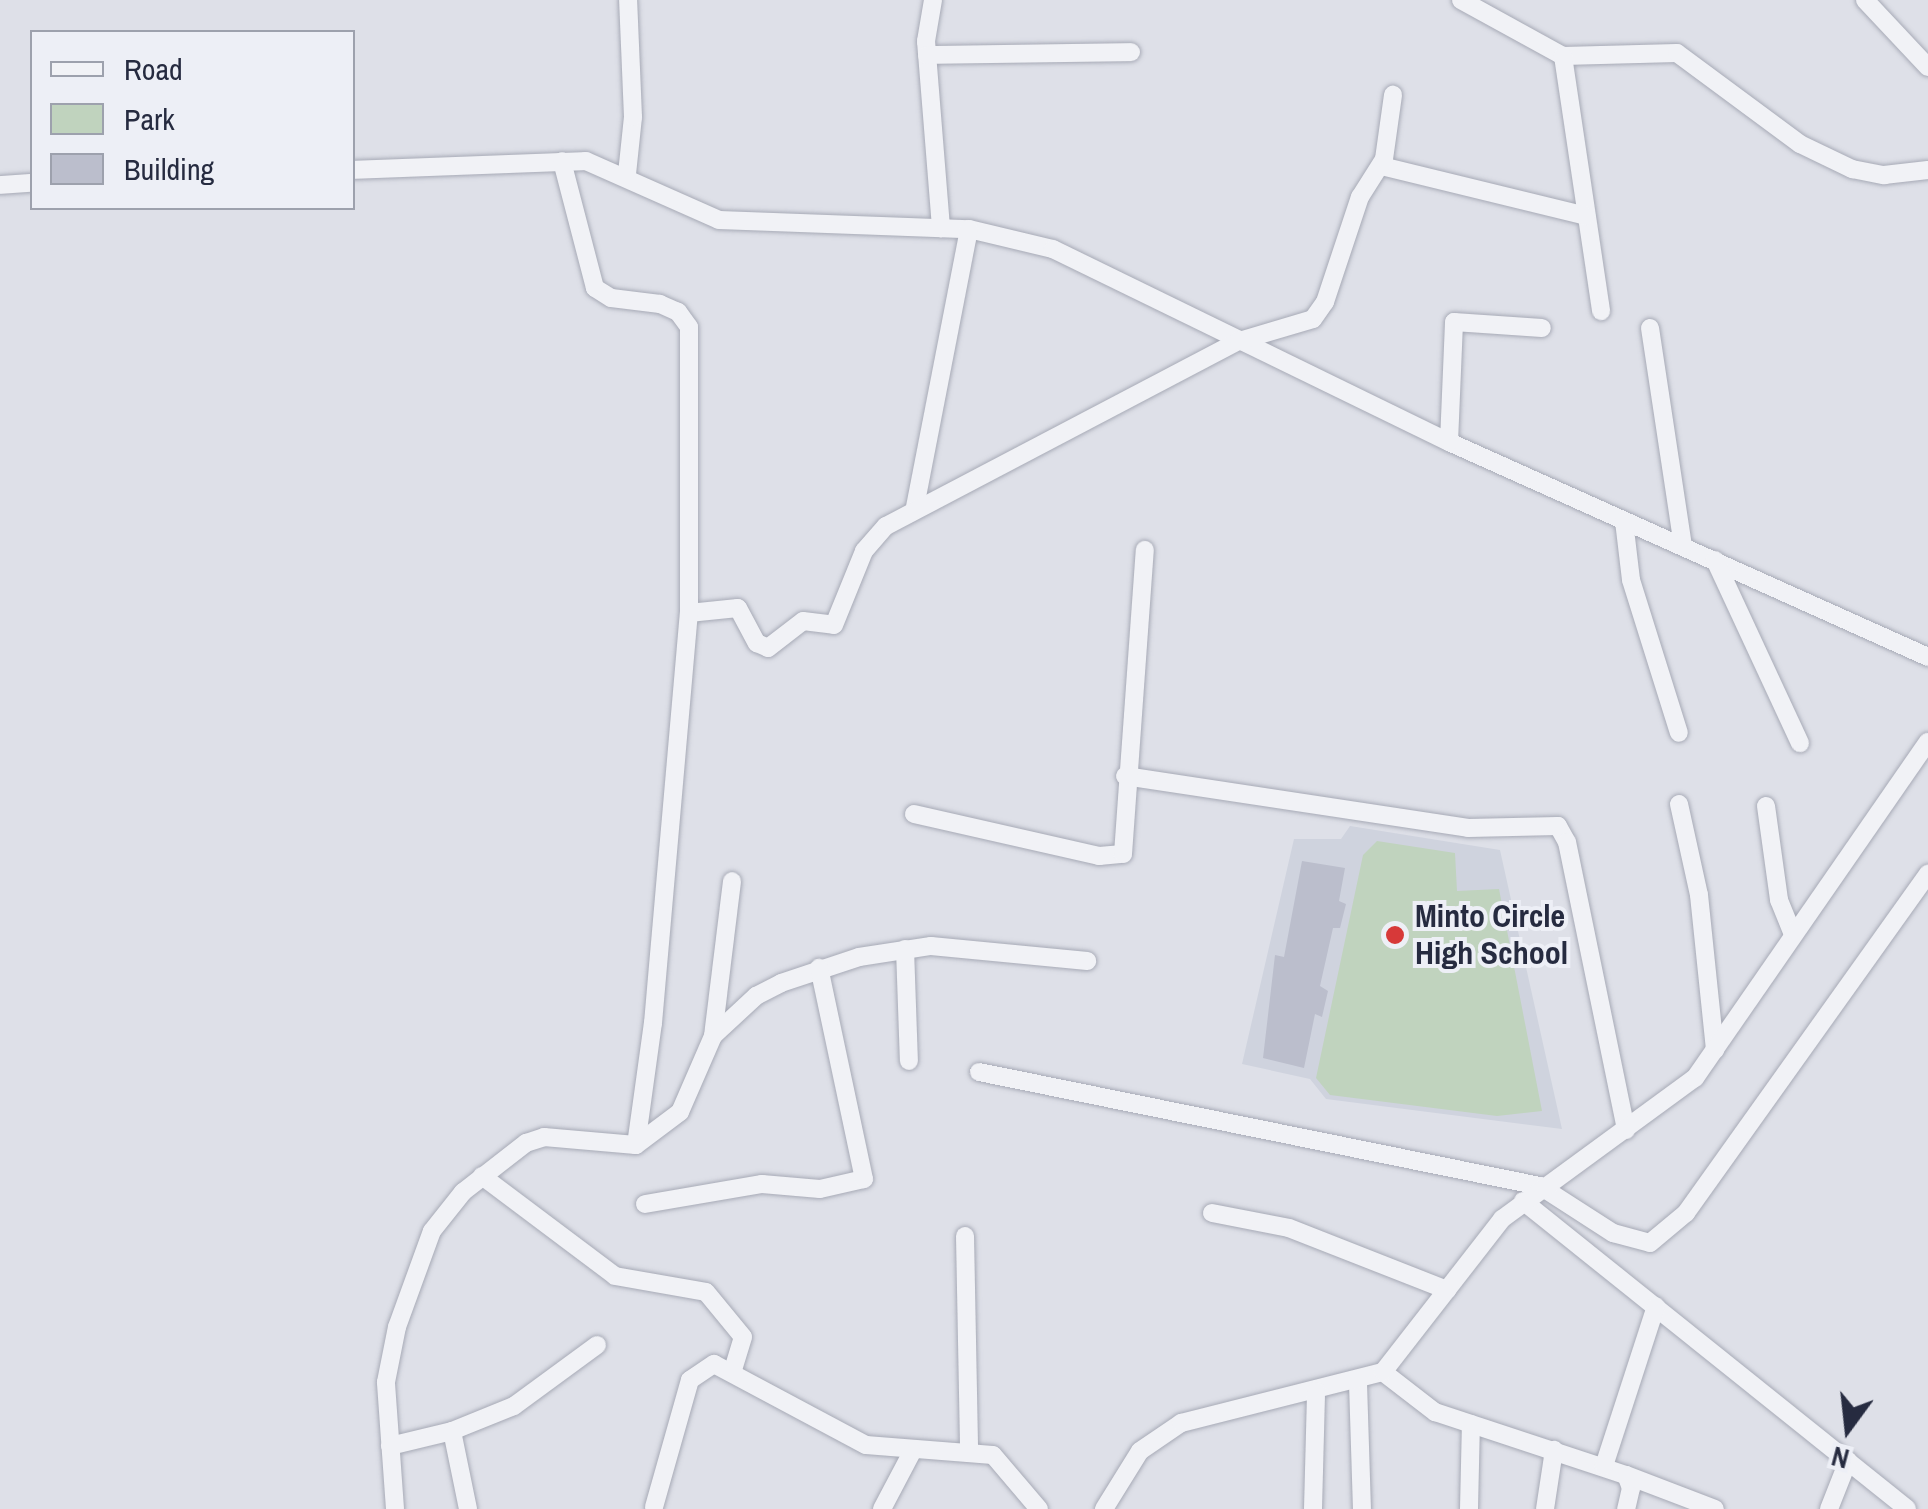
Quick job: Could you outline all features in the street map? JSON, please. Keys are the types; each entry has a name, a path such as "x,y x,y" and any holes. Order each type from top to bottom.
{"street":[{"path":"626,174 633,117 628,0"},
{"path":"933,0 927,55 941,228"},
{"path":"1461,0 1563,56 1677,53 1824,158 1884,176 1928,170"},
{"path":"1866,0 1928,67"},
{"path":"927,55 1131,52"},
{"path":"1563,56 1601,311"},
{"path":"689,613 738,608 757,642 768,648 803,621 834,625 873,537 915,508 1240,341 1302,325 1320,311 1360,196 1381,166 1394,95"},
{"path":"562,161 596,288 610,298 660,304 689,327 689,613 636,1145"},
{"path":"355,170 562,161 626,174 718,220 969,229 1054,249 1449,442 1928,657"},
{"path":"1381,166 1586,216"},
{"path":"0,185 30,183"},
{"path":"915,508 969,229"},
{"path":"1449,442 1454,322 1542,328"},
{"path":"1650,328 1682,547"},
{"path":"1624,521 1631,580 1679,734"},
{"path":"914,814 1114,858 1123,854 1127,840 1125,776 1146,550"},
{"path":"1715,560 1800,743"},
{"path":"1104,1509 1140,1451 1181,1423 1316,1390 1358,1384 1382,1372 1476,1248 1522,1201 1683,1090 1715,1050 1928,742"},
{"path":"1125,776 1468,828 1558,826 1567,842 1626,1130"},
{"path":"1679,804 1698,895 1715,1050"},
{"path":"1766,806 1778,900 1794,935"},
{"path":"979,1072 1540,1186 1627,1240 1650,1243 1686,1213 1928,874"},
{"path":"396,1509 386,1382 414,1272 448,1207 482,1176 544,1137 636,1145 680,1112 713,1036 732,881"},
{"path":"713,1036 756,996 819,968 905,950 956,946 1087,962"},
{"path":"905,950 909,1061"},
{"path":"645,1204 762,1184 820,1189 864,1180 819,968"},
{"path":"482,1176 614,1276 706,1292 744,1337 734,1369"},
{"path":"1522,1201 1907,1509"},
{"path":"1212,1213 1289,1228 1447,1290"},
{"path":"966,1236 969,1449"},
{"path":"1604,1466 1656,1306"},
{"path":"390,1446 452,1432 514,1406 597,1345"},
{"path":"654,1506 690,1380 702,1366 734,1369 856,1440 912,1452 969,1449 1004,1463 1040,1509"},
{"path":"1382,1372 1421,1404 1604,1466 1715,1509"},
{"path":"1358,1384 1362,1509"},
{"path":"1313,1509 1316,1390"},
{"path":"1469,1509 1471,1424"},
{"path":"452,1432 468,1509"},
{"path":"1544,1509 1554,1450"},
{"path":"882,1509 912,1452"},
{"path":"1830,1509 1848,1461"},
{"path":"1626,1475 1631,1488 1626,1509"}],"shaded area":[{"name":"Minto Circle High School","path":"1350,826 1500,850 1562,1129 1326,1099 1310,1079 1242,1064 1294,839 1341,839"}],"green space":[{"name":"Minto Circle High School","path":"1377,841 1455,853 1457,891 1499,889 1542,1111 1497,1116 1330,1095 1316,1078 1363,855"}],"building":[{"path":"1302,861 1345,868 1339,901 1346,904 1340,928 1333,928 1320,986 1328,991 1322,1017 1315,1014 1304,1068 1263,1058 1275,955 1284,957"}],"place":[{"name":"Minto Circle High School","path":"1395,935"}]}
